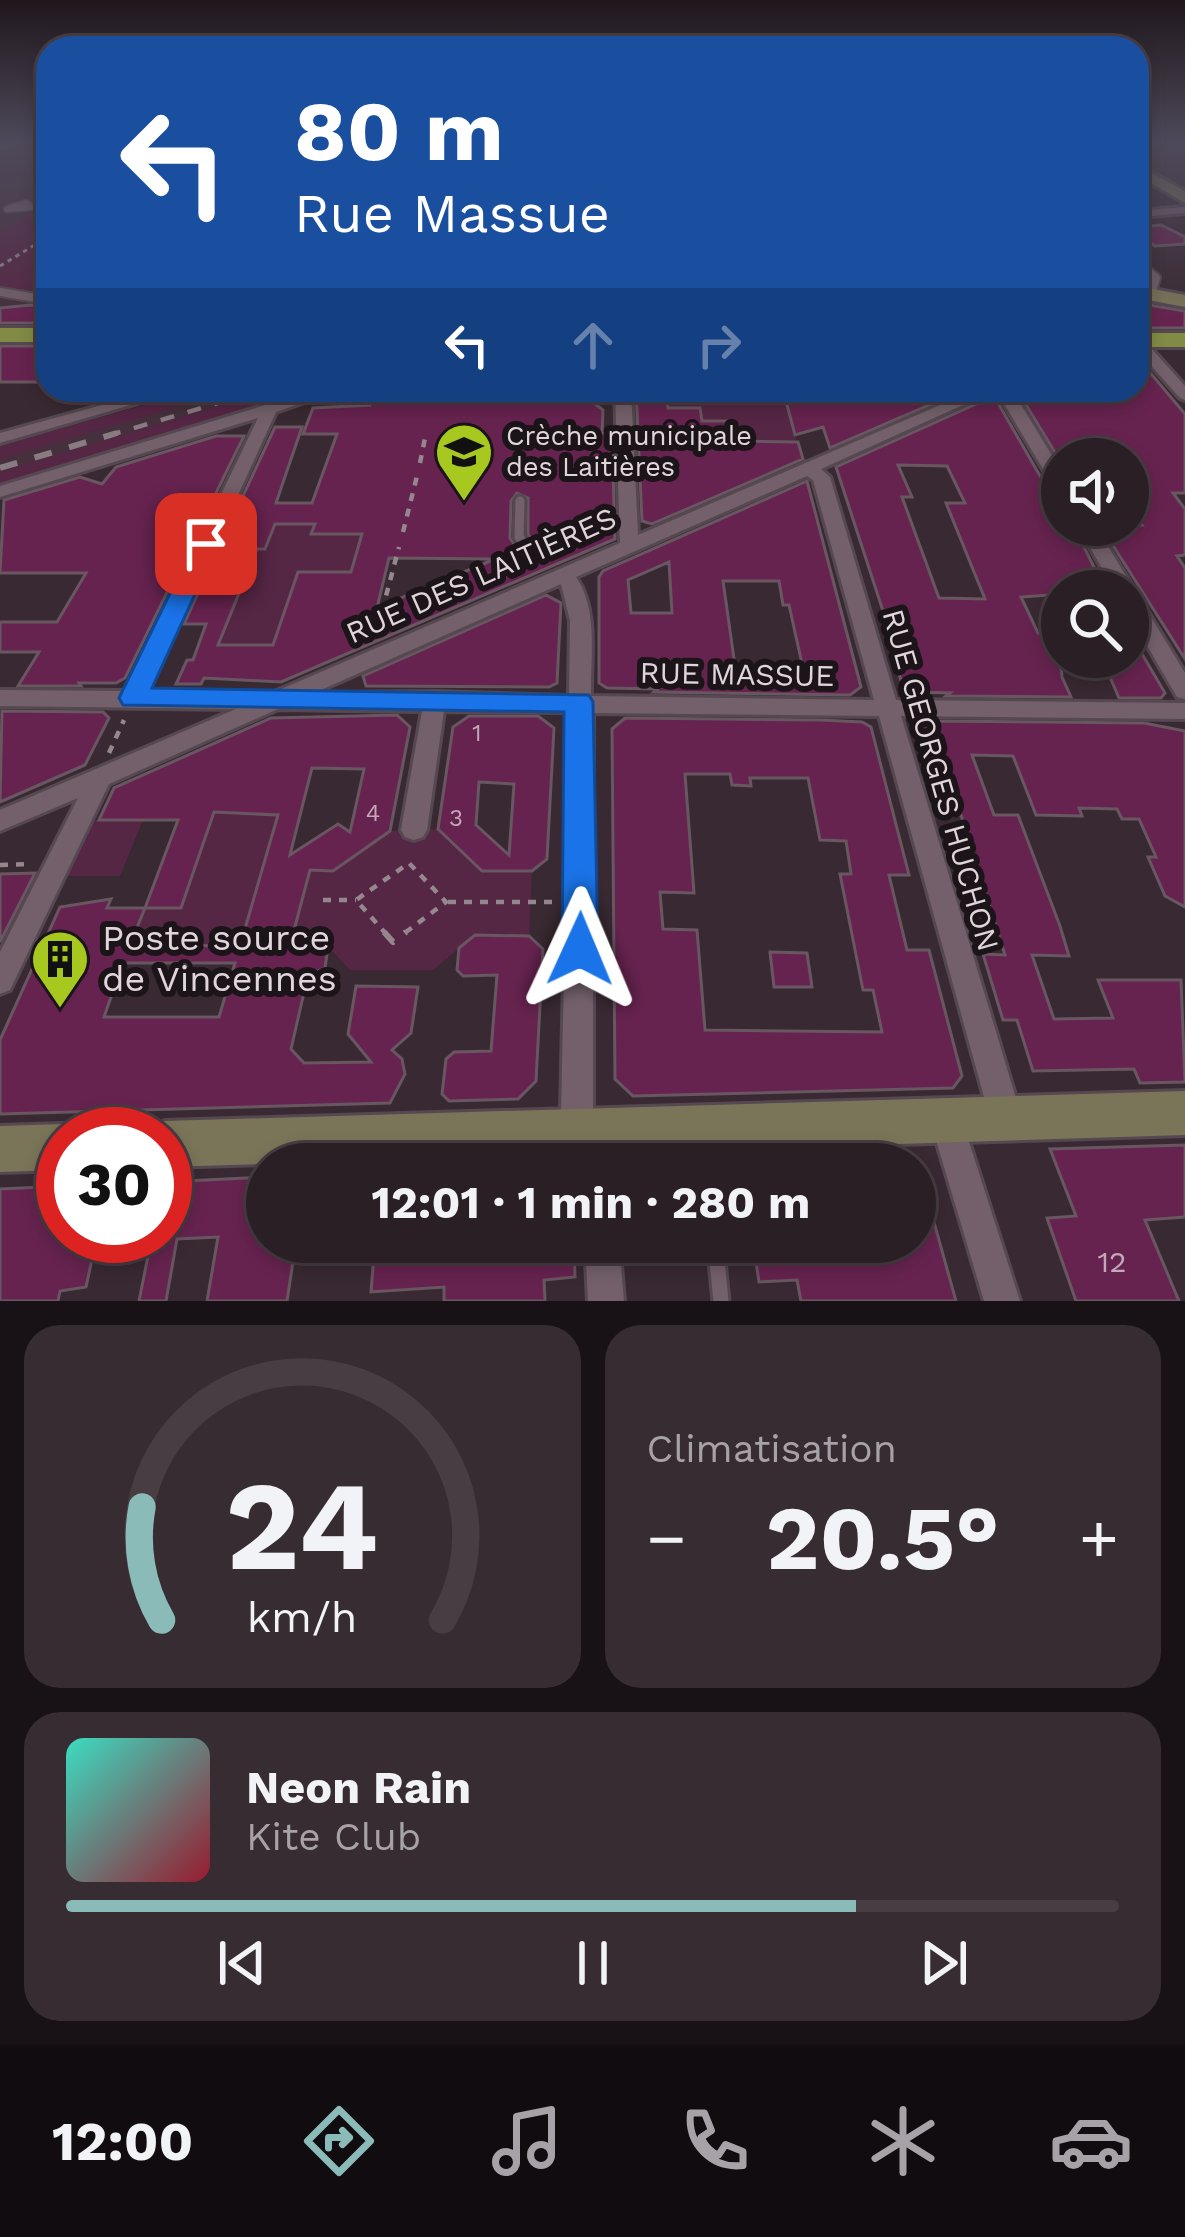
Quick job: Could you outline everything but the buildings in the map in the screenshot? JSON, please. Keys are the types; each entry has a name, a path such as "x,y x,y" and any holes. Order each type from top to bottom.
{"main road":[{"path":"1149,294 1185,301"},
{"path":"0,335 36,335"},
{"path":"1149,341 1185,340"},
{"path":"732,1143 1005,1115 1185,1113"},
{"path":"192,1144 246,1145"},
{"path":"0,1149 36,1148"}],"street":[{"path":"1149,213 1185,210"},
{"path":"1149,354 1185,395"},
{"path":"0,438 130,402"},
{"path":"0,492 294,402"},
{"path":"623,402 629,547"},
{"name":"RUE DES LAITIÈRES","path":"0,820 552,575 629,547 961,402"},
{"path":"1011,402 1041,451"},
{"path":"134,698 269,410"},
{"name":"RUE GEORGES HUCHON","path":"808,469 821,477 1005,1115"},
{"path":"552,575 579,598 578,1111 590,1143"},
{"path":"1149,630 1185,691"},
{"name":"RUE MASSUE","path":"0,698 278,697 1185,711"},
{"path":"414,830 435,700"},
{"path":"0,981 100,777"},
{"path":"946,1119 1002,1301"},
{"path":"603,1263 606,1301"}],"lane":[{"path":"0,224 8,208"},
{"path":"0,292 36,298"},
{"path":"520,501 519,537 532,555"},
{"path":"717,1263 721,1301"}],"path":[{"path":"0,266 36,244"},
{"path":"420,463 425,438"},
{"path":"404,532 417,476"},
{"path":"382,610 400,547"},
{"path":"100,777 134,698"},
{"path":"323,900 356,900 409,863 446,902"},
{"path":"0,865 57,864"},
{"path":"356,900 393,942 446,902 580,903"}],"shaded area":[{"path":"0,202 36,202 36,320 0,320"},
{"path":"36,212 36,286 31,291 0,289 0,232"},
{"path":"155,402 193,402 0,459 0,446"},
{"path":"168,402 272,402 0,484 0,450"},
{"path":"231,402 272,402 0,484 0,472"},
{"path":"666,402 786,402 796,440 762,441 750,458 704,434 700,408 666,408"},
{"path":"275,524 315,525 312,534 369,535 351,572 275,645 218,645 257,549 265,548"},
{"path":"214,812 279,813 240,945 130,945 145,908 181,907"},
{"path":"143,820 120,876 55,876 80,823"},
{"path":"438,829 482,871 532,871 529,936 475,935 433,970 350,970 317,935 294,934 310,870 333,871 390,831"}],"railway":[{"path":"107,436 222,402"},
{"path":"0,468 117,433"}],"place":[{"name":"Crèche municipale des Laitières","path":"464,503"},
{"name":"Poste source de Vincennes","path":"60,1010"}],"route":[{"path":"206,544 134,698 579,702 580,949"}]}
